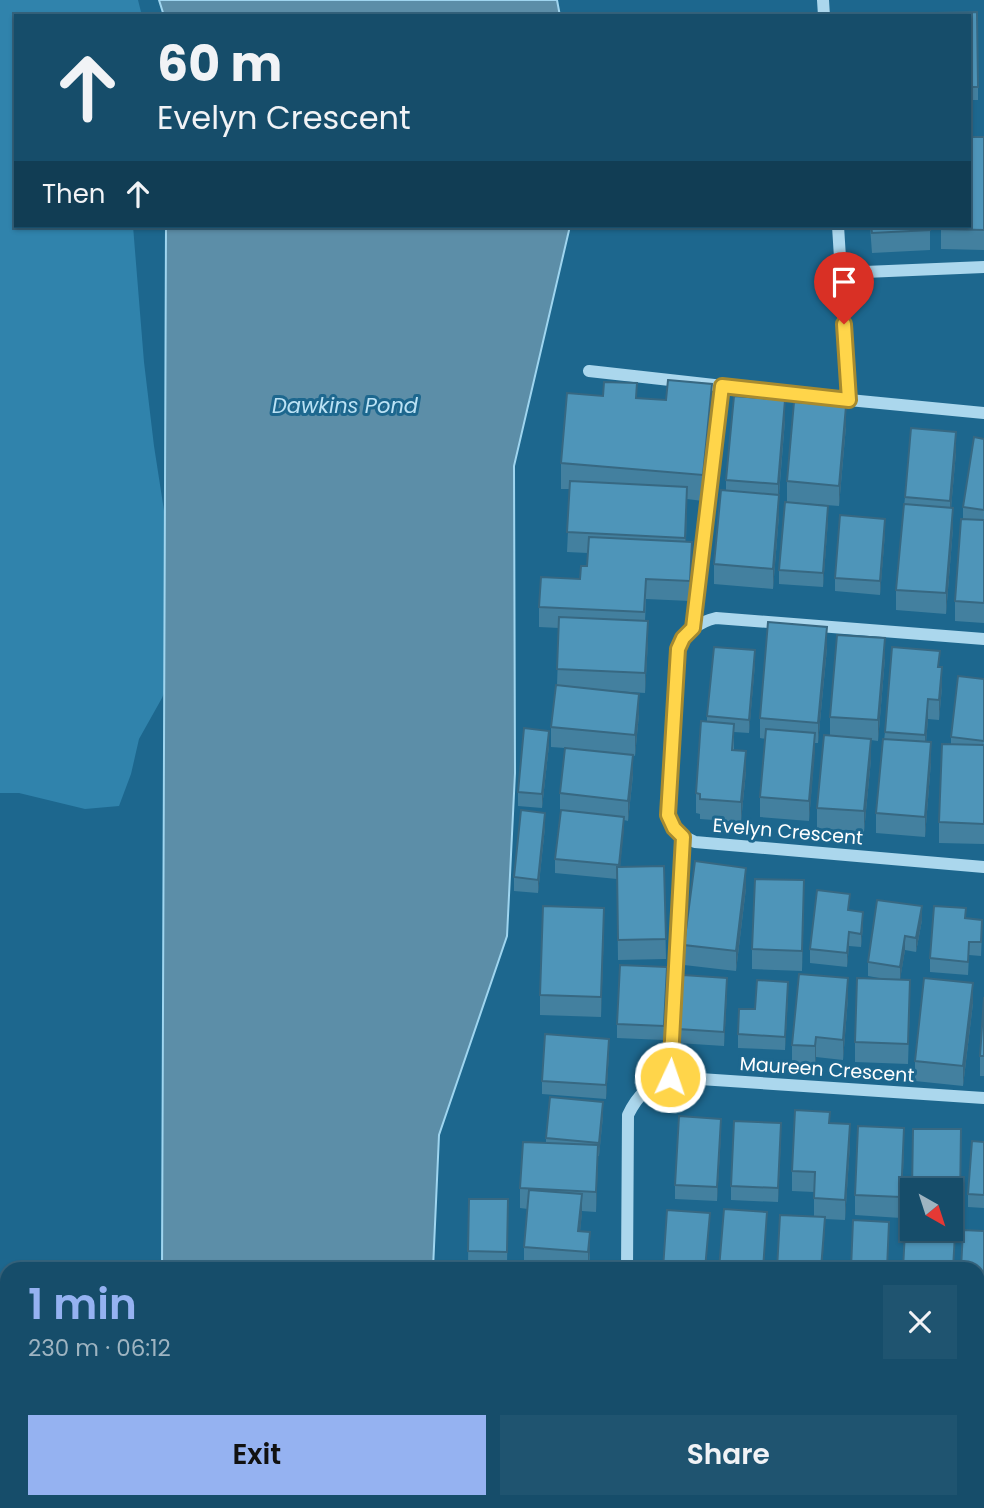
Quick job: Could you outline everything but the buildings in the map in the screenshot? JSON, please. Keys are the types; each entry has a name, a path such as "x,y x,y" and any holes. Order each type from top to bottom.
{"street":[{"path":"823,1 839,0"},
{"path":"838,228 849,400"},
{"path":"841,273 984,267"},
{"path":"589,371 984,413"},
{"path":"693,628 722,386"},
{"path":"693,628 716,618 984,639"},
{"name":"Evelyn Crescent","path":"693,628 683,638 678,649 668,801 668,815 674,828 683,837 695,842 984,867"},
{"path":"626,1262 628,1115 634,1102 645,1090 670,1077 683,837"},
{"name":"Maureen Crescent","path":"670,1077 984,1098"}],"shaded area":[{"path":"0,0 138,0 142,14 14,14 14,228 133,228 154,446 180,594 175,666 162,698 139,739 131,774 119,806 85,809 19,793 0,793"}],"water":[{"path":"159,0 557,0 560,14 163,14"},
{"name":"Dawkins Pond","path":"166,228 570,228 514,466 515,773 507,936 439,1135 433,1262 162,1262"}],"route":[{"path":"670,1077 683,837 674,828 668,815 678,649 683,638 693,628 722,386 849,400 844,324"}]}
